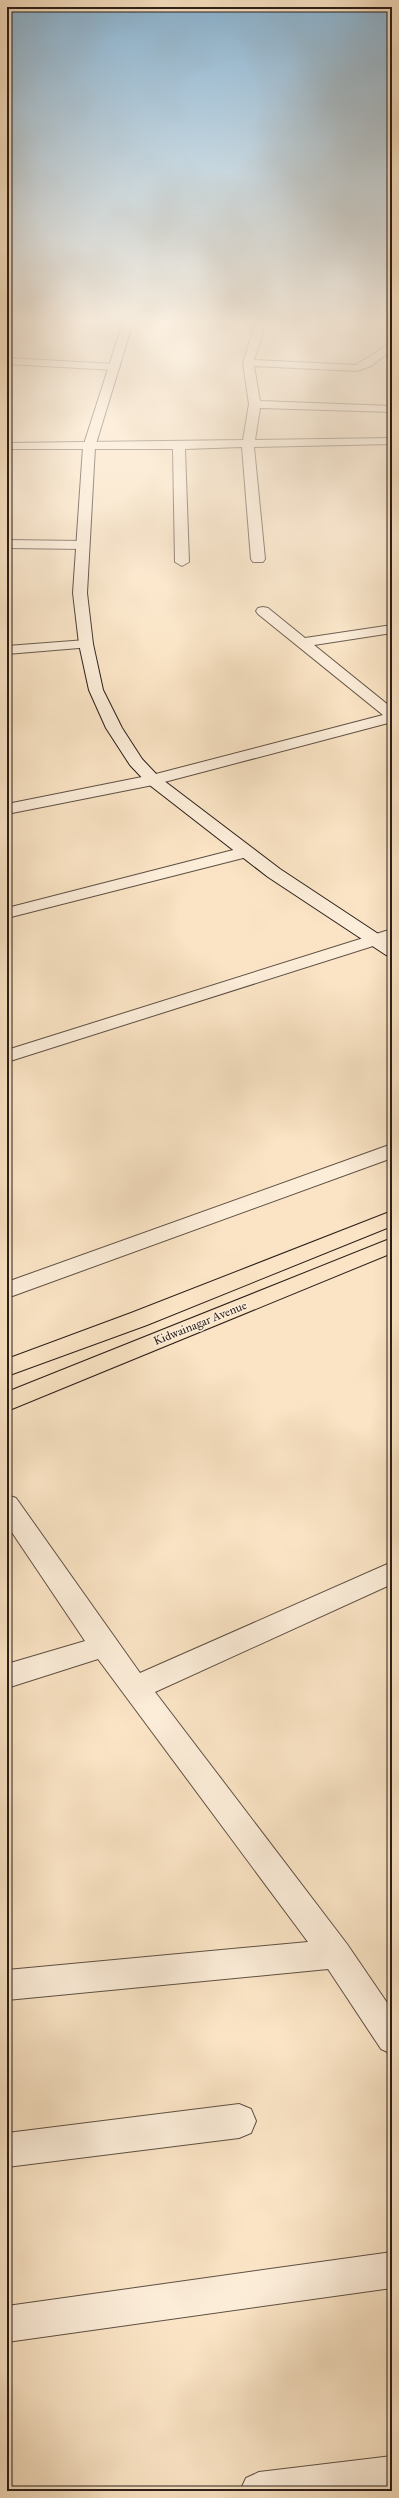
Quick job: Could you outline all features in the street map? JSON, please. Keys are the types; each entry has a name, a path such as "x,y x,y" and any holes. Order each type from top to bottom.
{"main road":[{"path":"7,1368 139,1319 392,1218"},
{"name":"Kidwainagar Avenue","path":"7,1402 392,1245"}],"street":[{"path":"92,439 89,447 80,593 86,644 96,690 114,728 136,762 153,780 245,852 387,942"},
{"path":"250,439 247,452 258,559"},
{"path":"7,446 89,447 392,442"},
{"path":"178,446 182,562"},
{"path":"7,544 83,545"},
{"path":"263,611 392,716"},
{"path":"302,643 392,628"},
{"path":"7,650 86,644"},
{"path":"7,809 153,780 392,716"},
{"path":"7,913 245,852"},
{"path":"7,1056 387,942"},
{"path":"7,1290 392,1151"},
{"path":"7,1505 104,1646 336,1954 392,2038"},
{"path":"135,1688 391,1574"},
{"path":"7,1676 104,1646"},
{"path":"7,1985 336,1954"},
{"path":"7,2150 239,2121"},
{"path":"7,2324 392,2270"},
{"path":"259,2491 392,2475"}]}
